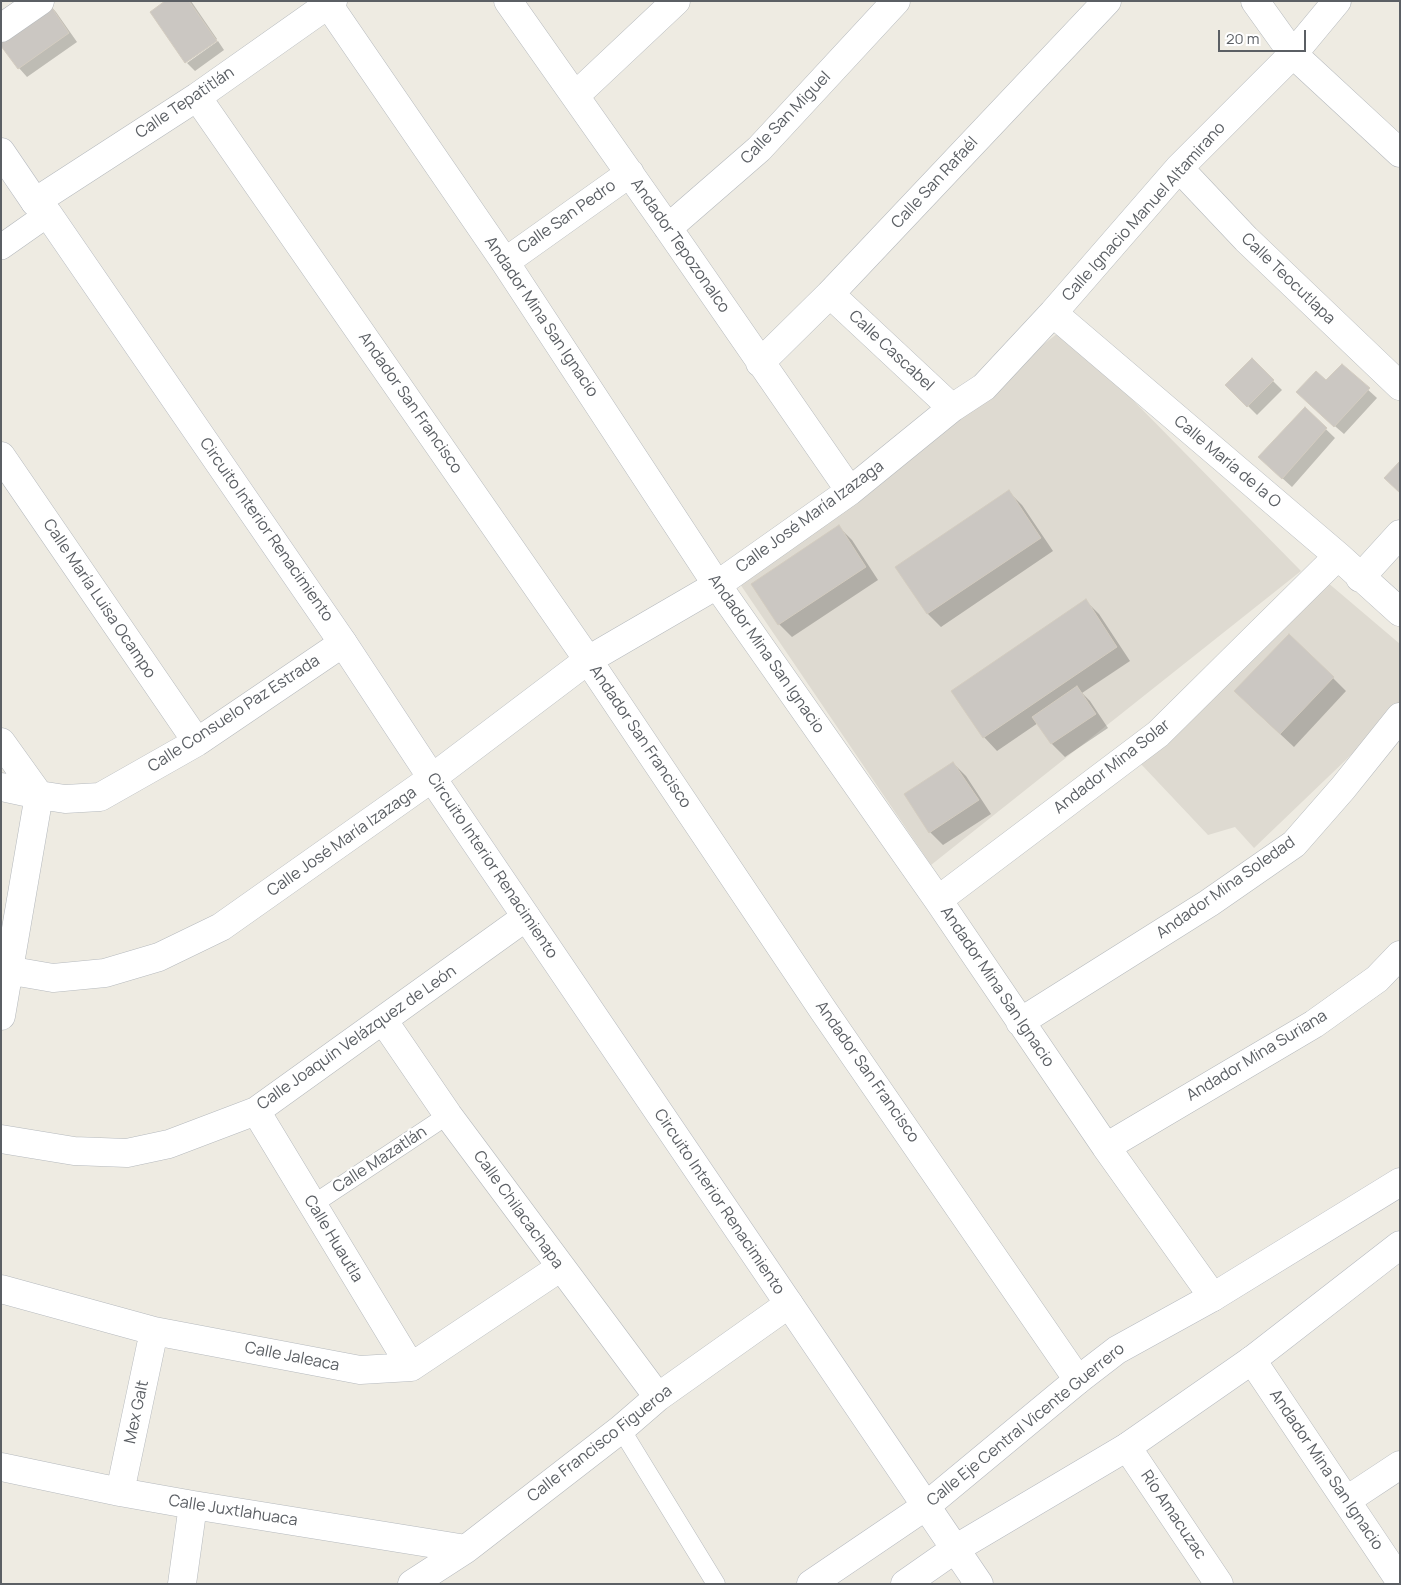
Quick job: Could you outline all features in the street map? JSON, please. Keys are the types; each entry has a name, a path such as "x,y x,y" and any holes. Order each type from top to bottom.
{"street":[{"path":"1,28 40,1"},
{"name":"Andador Tepozonalco","path":"508,1 630,173 850,491"},
{"path":"575,96 676,1"},
{"name":"Calle San Miguel","path":"668,228 759,149 896,1"},
{"name":"Calle San Rafaél","path":"760,363 830,294 1107,1"},
{"path":"1255,1 1293,54 1400,153"},
{"name":"Calle Ignacio Manuel Altamirano","path":"1053,314 1179,168 1293,54 1337,1"},
{"name":"Calle Tepatitlán","path":"1,246 42,208 330,3"},
{"name":"Andador Mina San Ignacio","path":"330,3 505,262 717,584 938,900 1106,1147 1213,1298"},
{"name":"Andador San Francisco","path":"197,97 588,660 823,1010 1078,1380"},
{"name":"Circuito Interior Renacimiento","path":"1,152 42,208 343,643 432,778 979,1584"},
{"name":"Calle Teocutlapa","path":"1179,168 1246,239 1400,386"},
{"name":"Calle San Pedro","path":"505,262 630,173"},
{"name":"Calle Cascabel","path":"830,294 952,408"},
{"name":"Calle José María Izazaga","path":"6,970 53,978 105,973 159,957 221,927 432,778 588,660 717,584 850,491 952,408 984,387 1053,314"},
{"name":"Calle María de la O","path":"1053,314 1338,556 1360,578 1400,612"},
{"name":"Calle María Luisa Ocampo","path":"1,456 197,742"},
{"path":"1360,578 1400,534"},
{"name":"Andador Mina Solar","path":"938,900 1158,734 1338,556"},
{"name":"Calle Consuelo Paz Estrada","path":"1,787 38,795 65,798 100,797 197,742 343,643"},
{"name":"Andador Mina Soledad","path":"1020,1022 1209,902 1294,844 1343,788 1400,717"},
{"path":"1,742 38,795 6,970 1,1016"},
{"name":"Calle Joaquín Velázquez de León","path":"1,1139 74,1151 127,1153 169,1144 256,1111 526,917"},
{"name":"Andador Mina Suriana","path":"1106,1147 1314,1024 1377,979 1400,955"},
{"name":"Calle Chilacachapa","path":"383,1020 448,1115 658,1397"},
{"name":"Calle Huautla","path":"256,1111 410,1367"},
{"name":"Calle Eje Central Vicente Guerrero","path":"811,1584 926,1506 1117,1350 1213,1298 1400,1182"},
{"path":"905,1584 955,1549 1127,1446 1252,1360 1400,1245"},
{"path":"410,1367 561,1267"},
{"name":"Calle Jaleaca","path":"1,1289 154,1331 360,1370 410,1367"},
{"name":"Calle Francisco Figueroa","path":"412,1584 466,1549 621,1429 658,1397 789,1304"},
{"name":"Mex Galt","path":"120,1492 154,1331"},
{"name":"Andador Mina San Ignacio","path":"1252,1360 1400,1581"},
{"name":"Río Amacuzac","path":"1127,1446 1219,1584"},
{"path":"1347,1500 1400,1464"},
{"name":"Calle Juxtlahuaca","path":"1,1467 193,1505 466,1549"},
{"path":"182,1584 193,1505"}],"lane":[{"name":"Calle Mazatlán","path":"312,1205 448,1115"},
{"path":"621,1429 716,1584"}],"shaded area":[{"path":"1063,329 1301,571 931,865 740,584"},
{"path":"1327,582 1400,644 1400,708 1254,848 1235,827 1208,835 1140,763"}],"building":[{"path":"165,1 189,1 217,41 185,63 150,12"},
{"path":"48,2 69,33 18,69 1,46 1,35"},
{"path":"1252,358 1274,380 1247,407 1225,385"},
{"path":"1342,364 1370,388 1334,427 1296,392 1316,371 1326,380"},
{"path":"1305,407 1327,428 1282,479 1258,457"},
{"path":"1400,461 1400,493 1384,478"},
{"path":"1009,490 1041,538 927,614 895,567"},
{"path":"839,525 866,567 778,625 751,584"},
{"path":"1086,599 1117,647 983,738 951,691"},
{"path":"1289,634 1334,677 1280,734 1234,691"},
{"path":"1077,686 1096,714 1051,744 1032,717"},
{"path":"953,762 979,800 929,833 904,794"}]}
